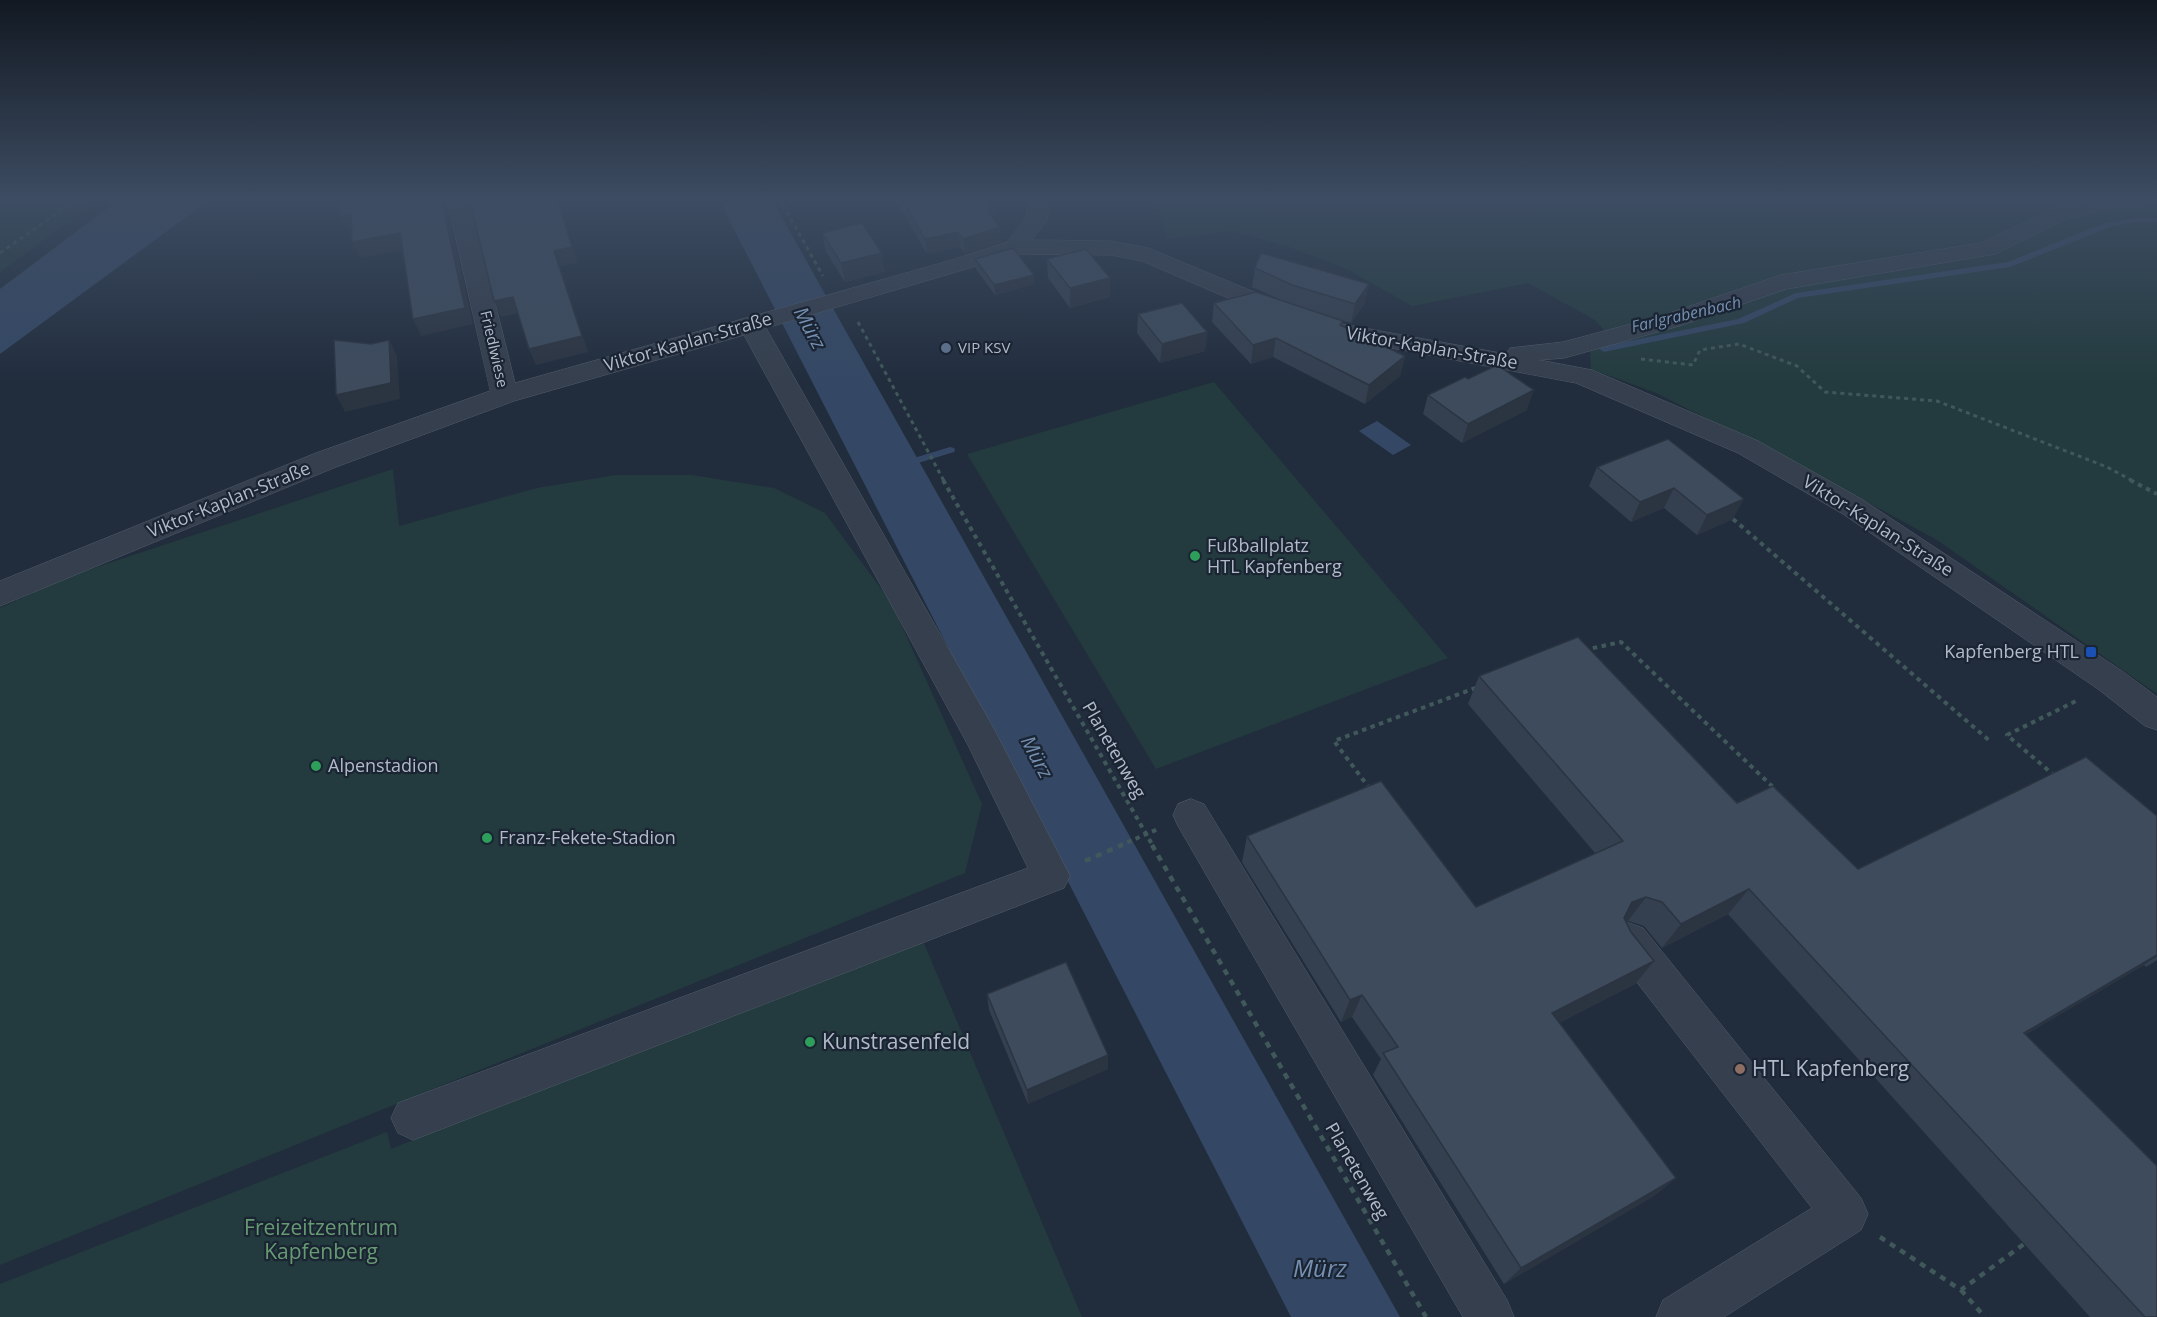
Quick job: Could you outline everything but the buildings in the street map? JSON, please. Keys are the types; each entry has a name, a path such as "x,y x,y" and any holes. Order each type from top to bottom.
{"street":[{"name":"Friedlwiese","path":"472,259 504,395"},
{"name":"Viktor-Kaplan-Straße","path":"0,594 326,460 504,395 973,259"},
{"name":"Viktor-Kaplan-Straße","path":"1158,259 1279,311 1337,331 1582,376 1748,447 1853,507 2110,680 2157,716"},
{"path":"1483,357 1564,350 1670,321 1781,282 1922,259"},
{"path":"413,1118 1051,876 982,739 752,324"},
{"path":"1191,814 1490,1317"},
{"path":"1629,941 1845,1214 1680,1317"}],"path":[{"name":"Planetenweg","path":"814,259 826,280 857,320 933,461 1426,1317"},
{"path":"1634,358 1693,366 1700,350 1739,344 1797,366 1826,392 1937,401 2107,468 2157,494"},
{"path":"1733,519 1991,742"},
{"path":"1574,651 1621,642 1782,796"},
{"path":"1376,796 1334,741 1482,685"},
{"path":"2060,780 2007,735 2085,697"},
{"path":"1051,876 1147,834"},
{"path":"1845,1214 1961,1290 1984,1317"},
{"path":"1961,1290 2024,1244"}],"green space":[{"path":"0,259 17,259 0,272"},
{"path":"1322,259 2157,259 2157,694 1937,540 1801,466 1656,393 1591,369 1590,348 1617,345 1595,320 1528,283 1412,306 1347,269"},
{"name":"Fußballplatz HTL Kapfenberg","path":"1214,382 1448,658 1156,769 967,454"},
{"name":"Franz-Fekete-Stadion","path":"393,469 399,526 537,488 616,475 692,475 774,488 825,513 891,602 982,804 965,873 0,1265 0,608 70,576"},
{"name":"Kunstrasenfeld","path":"920,934 1082,1317 0,1317 0,1284 387,1132 391,1149"}],"water":[{"path":"39,259 128,259 0,354 0,289"},
{"name":"Mürz","path":"749,259 806,259 1400,1317 1291,1317"},
{"path":"1377,421 1411,445 1393,455 1359,431"}],"waterway":[{"name":"Farlgrabenbach","path":"1604,349 1741,321 1796,296 2010,264 2021,259"},
{"name":"Farlgrabenbach","path":"905,464 950,450"}],"place":[{"name":"VIP KSV","path":"946,348"},
{"name":"Fußballplatz HTL Kapfenberg","path":"1195,556"},
{"name":"Kapfenberg HTL","path":"2091,652"},
{"name":"Alpenstadion","path":"316,766"},
{"name":"Franz-Fekete-Stadion","path":"487,838"},
{"name":"Kunstrasenfeld","path":"810,1042"},
{"name":"HTL Kapfenberg","path":"1740,1069"}],"park label":[{"name":"Freizeitzentrum Kapfenberg","path":"321,1240"}]}
